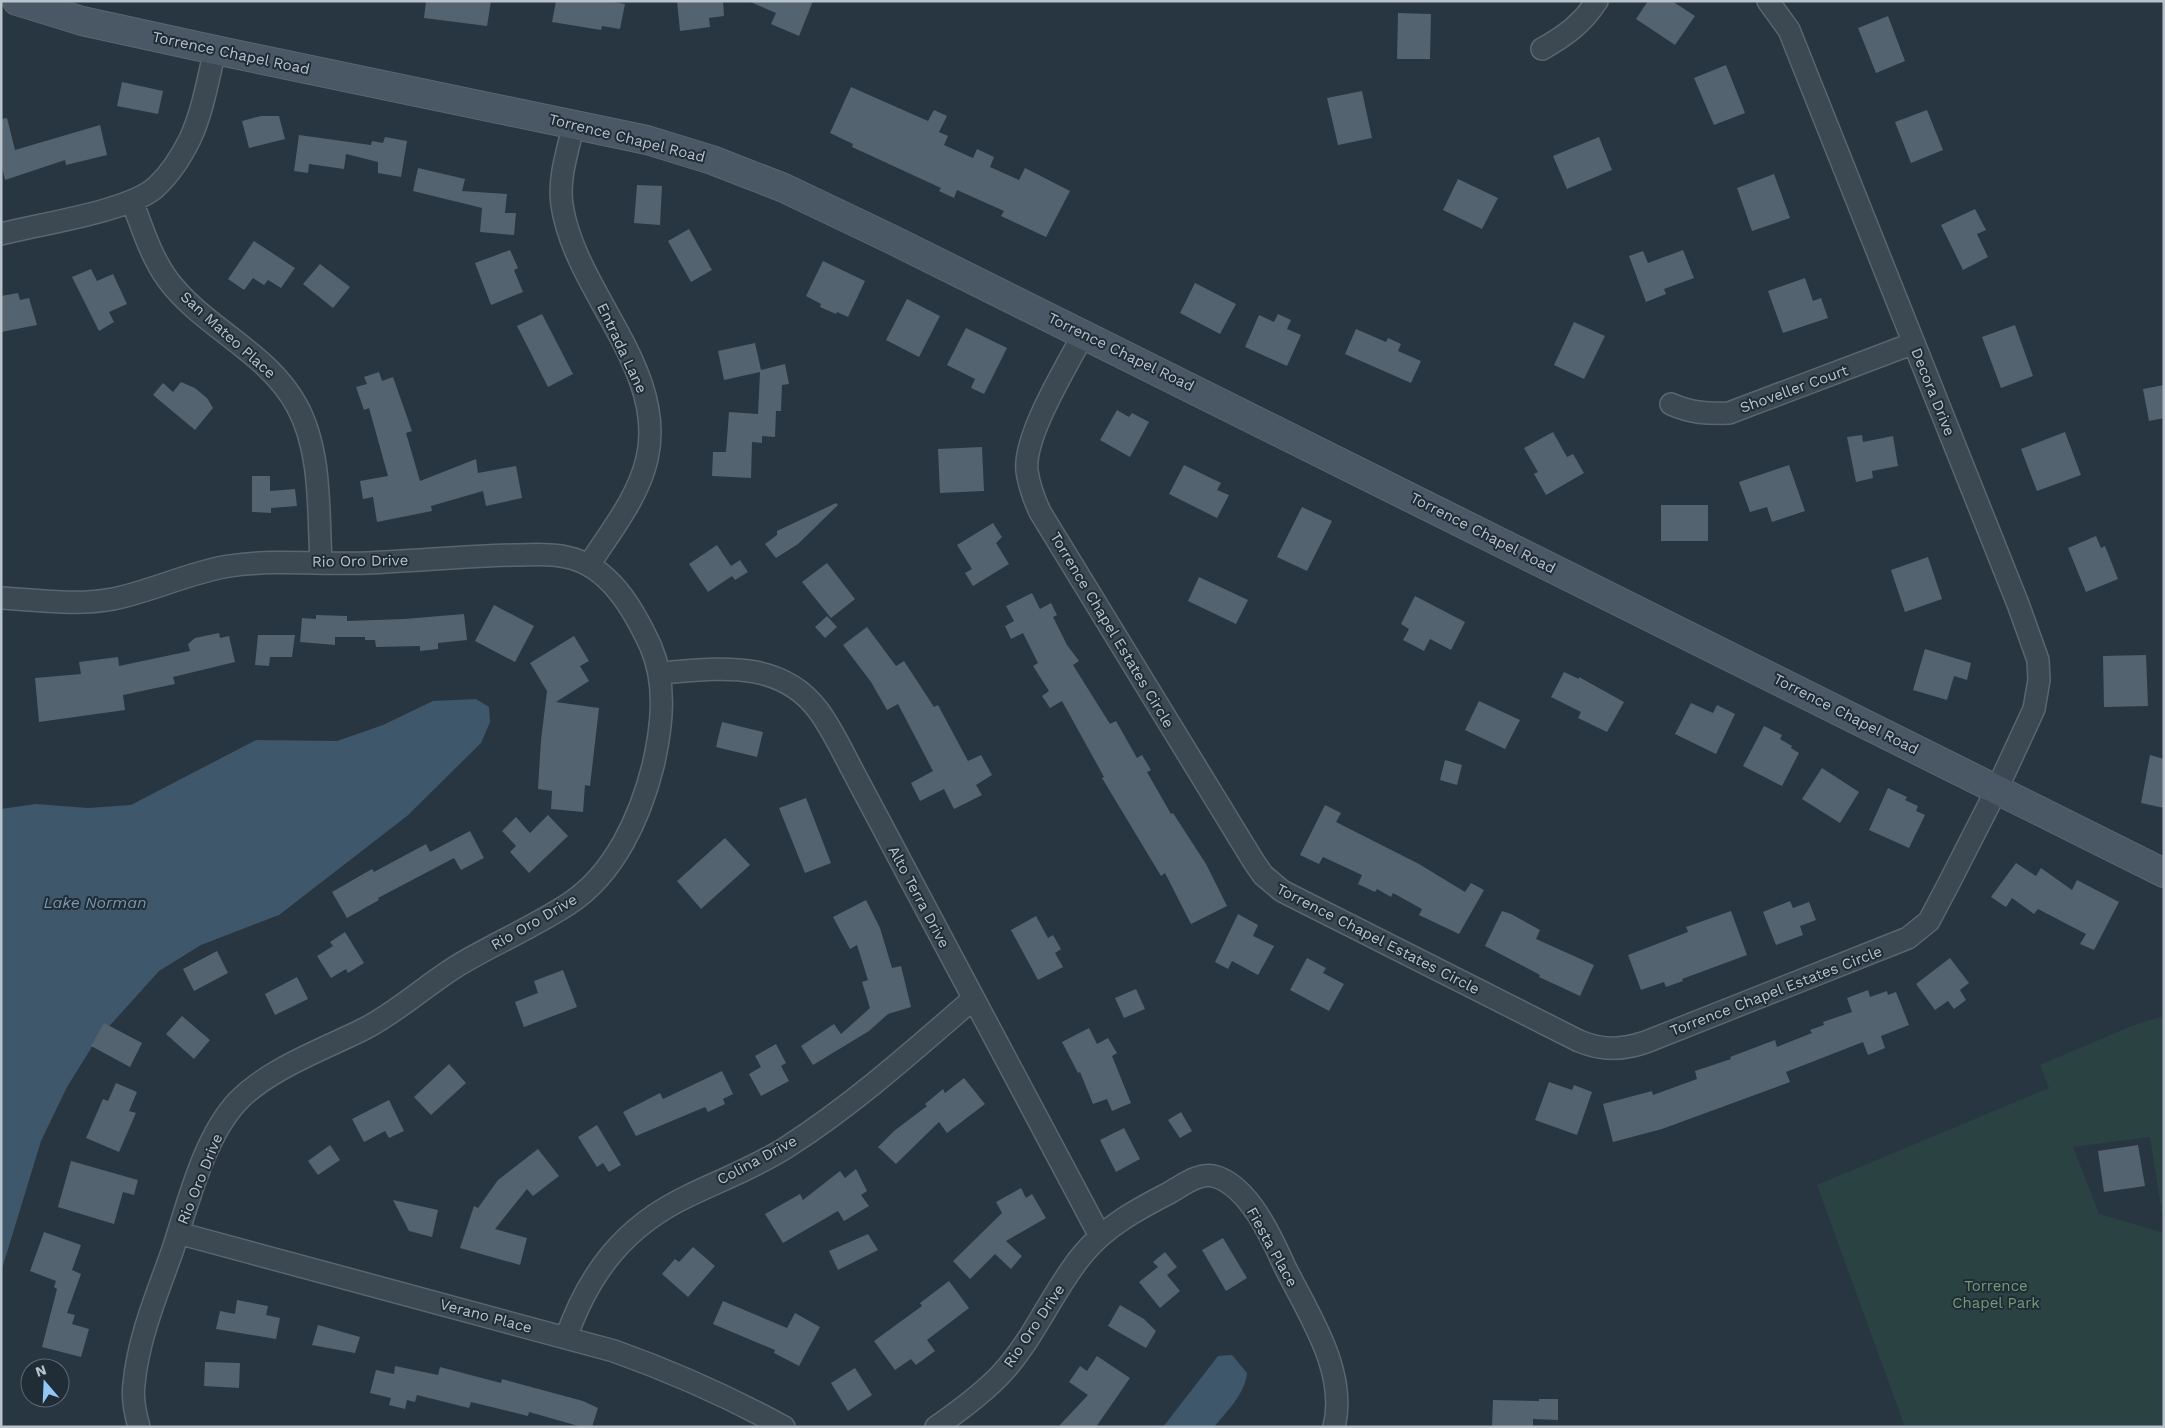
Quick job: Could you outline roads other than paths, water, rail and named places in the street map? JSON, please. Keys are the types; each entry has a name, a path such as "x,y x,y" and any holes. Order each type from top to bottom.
{"street":[{"path":"1542,49 1564,37 1584,21 1597,1"},
{"name":"Decora Drive","path":"1768,1 1789,30 2018,604 2038,660 2039,680 2034,709 1997,789"},
{"name":"Torrence Chapel Road","path":"26,3 82,21 648,140 703,157 784,188 1084,333 2164,873"},
{"path":"1,234 132,201 157,186 174,165 190,138 215,50"},
{"name":"Entrada Lane","path":"574,123 562,174 561,192 568,232 586,275 642,386 650,421 650,442 643,473 622,514 589,565"},
{"name":"San Mateo Place","path":"132,201 156,259 168,280 187,300 268,368 288,390 298,408 308,432 315,466 321,562"},
{"name":"Torrence Chapel Estates Circle","path":"1084,333 1050,398 1031,442 1027,471 1033,497 1040,512 1263,875 1282,891 1579,1041 1592,1047 1616,1050 1646,1042 1908,938 1929,921 1997,789"},
{"name":"Shoveller Court","path":"1671,404 1684,410 1704,414 1729,413 1914,343"},
{"name":"Rio Oro Drive","path":"1,598 59,602 109,600 223,566 266,561 364,563 538,554 567,557 589,565 608,579 642,627 657,661 661,722 648,785 637,815 623,843 592,886 572,902 459,965 371,1026 274,1074 248,1092 224,1120 211,1145 178,1233 150,1316 137,1362 133,1395 139,1427"},
{"name":"Alto Terra Drive","path":"659,674 718,668 748,669 779,678 805,696 823,717 1100,1236"},
{"name":"Colina Drive","path":"566,1338 590,1282 626,1236 657,1213 759,1163 836,1114 892,1069 973,998"},
{"name":"Fiesta Place","path":"1100,1236 1158,1198 1199,1177 1216,1176 1227,1181 1240,1192 1264,1226 1320,1339 1336,1381 1338,1405 1334,1427"},
{"name":"Verano Place","path":"178,1233 566,1338 664,1369 708,1388 784,1427"},
{"name":"Rio Oro Drive","path":"936,1427 1002,1373 1016,1356 1074,1264 1100,1236"}],"water":[{"name":"Lake Norman","path":"476,699 489,707 490,722 481,743 407,816 279,915 201,945 159,971 95,1042 67,1087 41,1141 1,1272 1,809 36,804 88,808 131,805 256,740 337,741 383,725 433,701"},
{"path":"1232,1355 1247,1373 1246,1381 1235,1402 1214,1427 1163,1427 1218,1356"}],"park label":[{"name":"Torrence Chapel Park","path":"1996,1294"}]}
